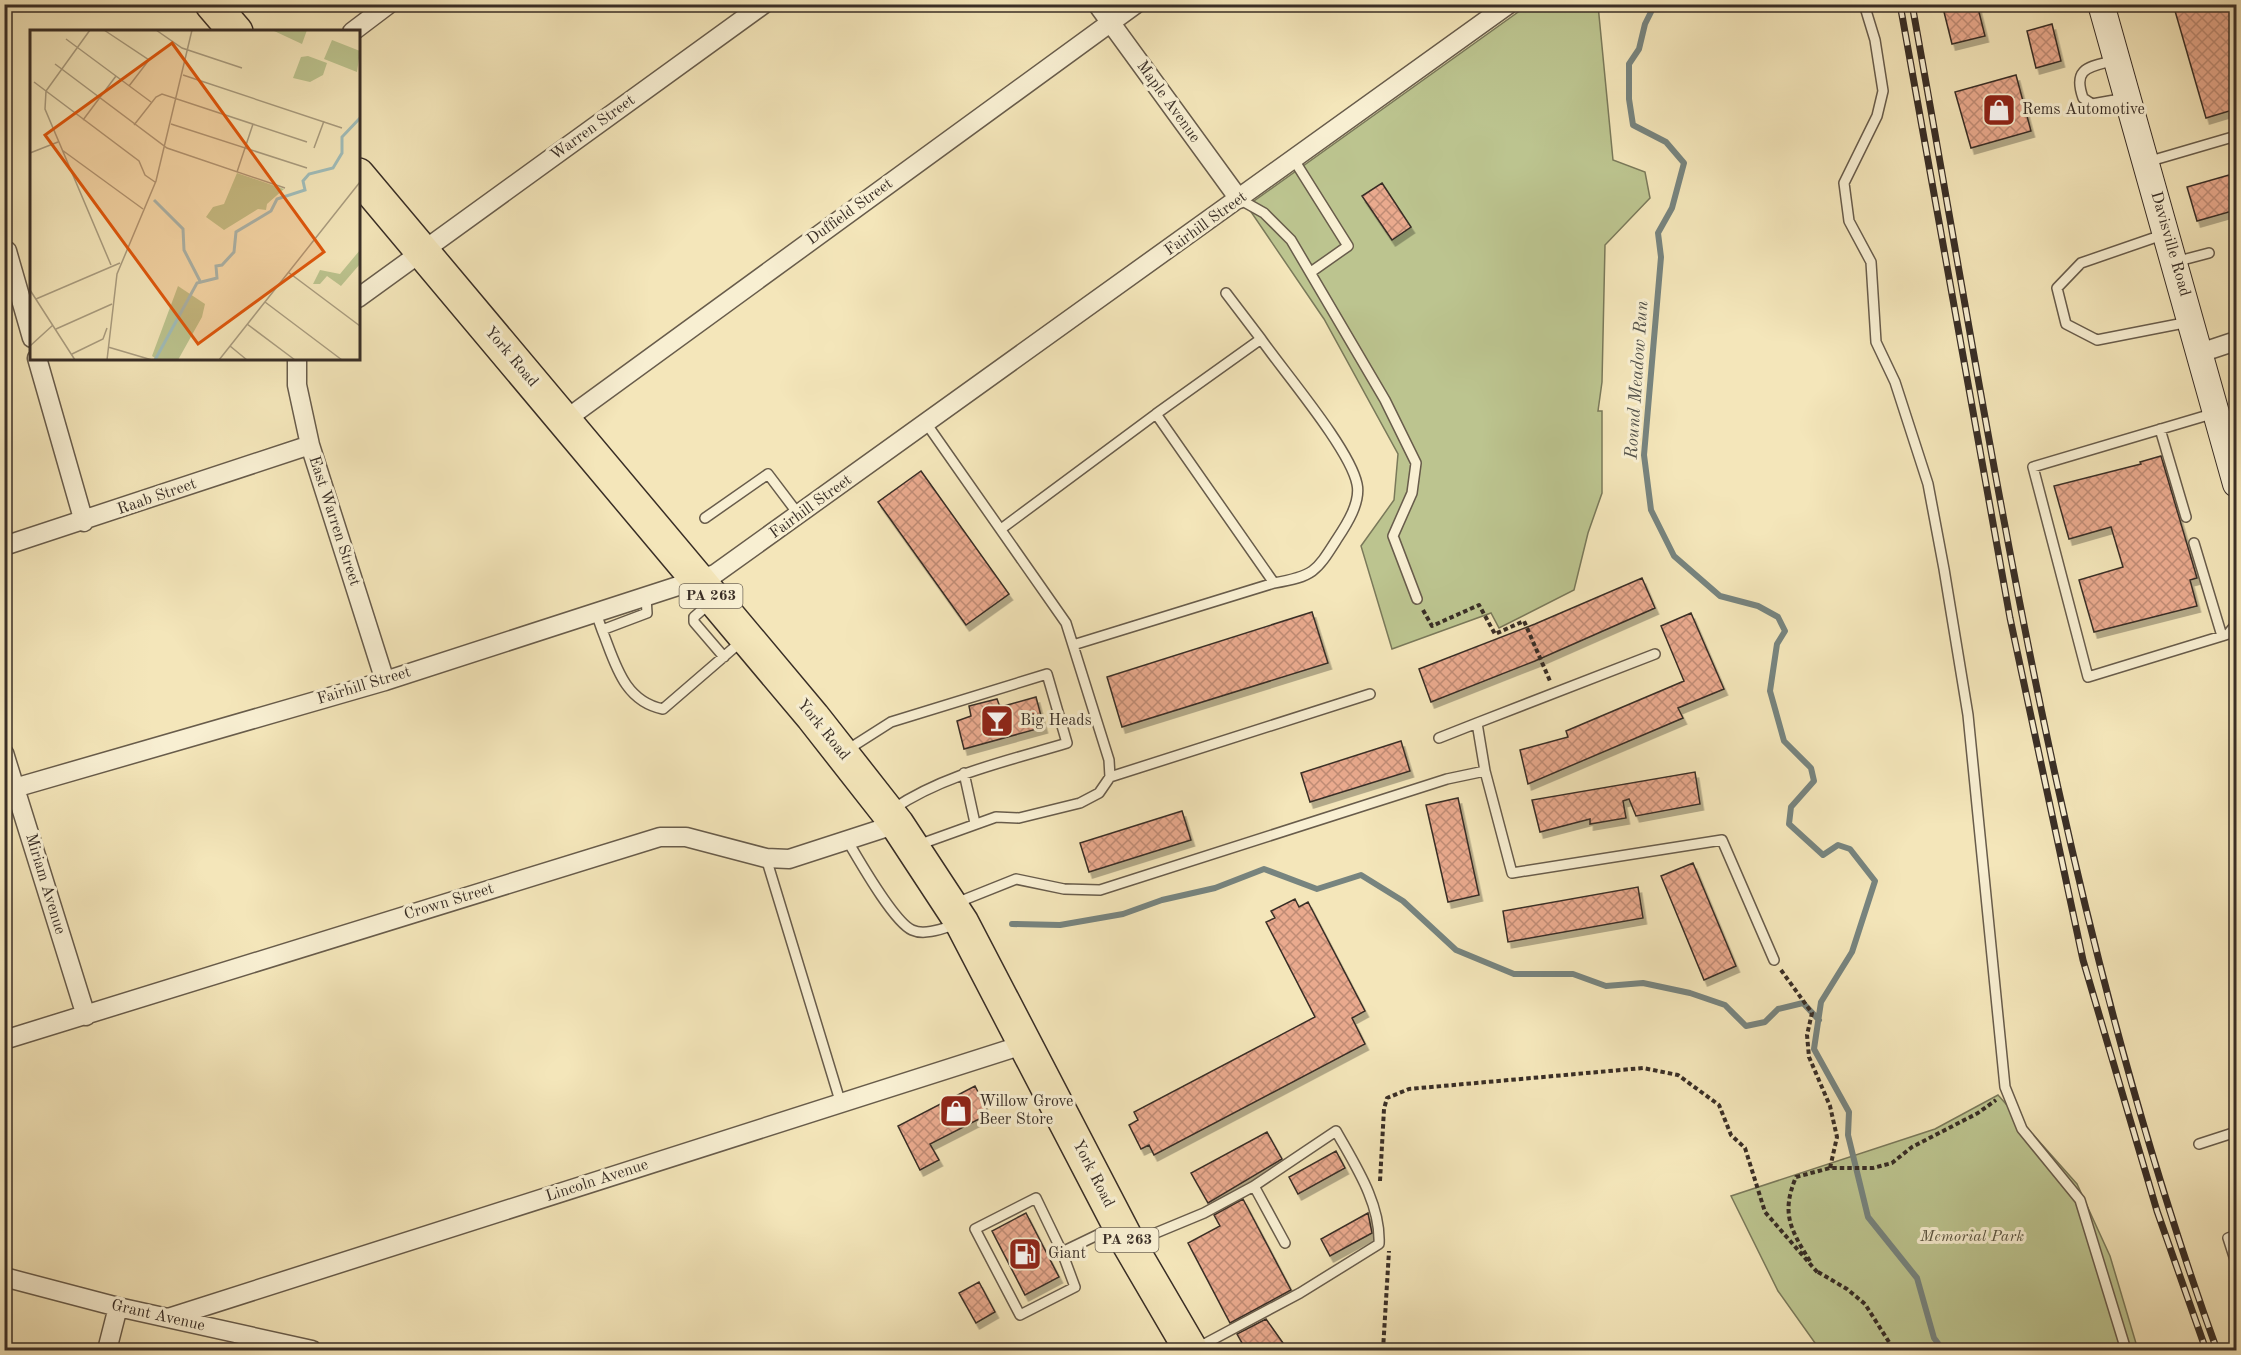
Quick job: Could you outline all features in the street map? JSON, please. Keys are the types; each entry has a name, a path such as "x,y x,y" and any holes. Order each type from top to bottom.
{"highway":[{"path":"212,4 234,30"},
{"name":"York Road","path":"360,176 706,590 735,647 842,753 899,828 957,914 1124,1234 1192,1350"}],"street":[{"path":"355,30 389,4"},
{"name":"Warren Street","path":"423,251 764,4"},
{"name":"Maple Avenue","path":"1096,4 1239,200"},
{"name":"Duffield Street","path":"565,420 1136,4"},
{"name":"Fairhill Street","path":"10,789 599,621 646,597 706,590 729,567 799,515 1509,4"},
{"name":"Davisville Road","path":"2101,4 2236,484"},
{"path":"6,251 30,331"},
{"path":"360,297 423,251"},
{"path":"2200,353 2236,341"},
{"path":"38,360 84,522"},
{"name":"East Warren Street","path":"297,360 297,386 310,445 384,681"},
{"name":"Raab Street","path":"4,546 84,522 310,445"},
{"name":"Miriam Avenue","path":"4,753 10,789 86,1016"},
{"name":"Crown Street","path":"4,1040 660,837 686,837 766,858 789,859 847,840 899,828"},
{"name":"Lincoln Avenue","path":"168,1318 1026,1044"},
{"name":"Grant Avenue","path":"4,1277 118,1307 312,1350"},
{"path":"107,1350 118,1307"}],"lane":[{"path":"1864,4 1875,40 1883,91 1877,116 1845,183 1848,212 1850,221 1871,262 1876,342 1895,382 1928,484 1944,569 1968,715 2005,1087 2022,1129 2080,1200 2126,1350"},
{"path":"2118,60 2084,69 2079,77 2079,87 2083,98 2092,104 2129,97"},
{"path":"2147,162 2236,136"},
{"path":"1294,160 1348,246 1311,272"},
{"path":"1239,200 1264,213 1292,240 1385,400 1416,463 1412,493 1393,536 1417,599"},
{"path":"2167,234 2081,263 2057,288 2066,324 2097,340 2191,322"},
{"path":"2175,262 2209,254"},
{"path":"1072,645 1274,584 1303,578 1314,572 1347,522 1357,498 1358,484 1346,457 1226,293"},
{"path":"1001,529 1261,339"},
{"path":"2217,412 2033,467 2088,677 2229,636 2236,624"},
{"path":"1156,414 1274,584"},
{"path":"926,423 1066,622 1109,760 1110,777"},
{"path":"2160,429 2186,517"},
{"path":"705,518 768,474 799,515"},
{"path":"2194,543 2229,636"},
{"path":"599,621 623,684 635,695 663,709 735,647"},
{"path":"1438,738 1655,654"},
{"path":"842,753 891,722 1047,674 1067,743 964,773 911,796 899,828 975,822 996,817 1019,818 1080,803 1098,793 1110,777 1370,694"},
{"path":"1477,723 1485,771 1512,873 1722,840 1774,960"},
{"path":"847,840 899,920 913,930 927,932 1016,879 1064,889 1100,890 1447,779 1485,771"},
{"path":"964,773 975,822"},
{"path":"766,858 841,1104"},
{"path":"1062,1252 1204,1213 1254,1186 1336,1131 1358,1170 1380,1226 1379,1244 1300,1293 1192,1350"},
{"path":"2199,1143 2236,1132"},
{"path":"1254,1186 1285,1243"},
{"path":"1036,1198 1062,1252 1075,1287 1020,1315 975,1229 1036,1198"},
{"path":"2236,1235 2228,1238 2236,1263"}],"path":[{"path":"1417,599 1432,626 1479,605 1495,634 1524,621 1554,693"},
{"path":"1774,960 1812,1013 1807,1035 1809,1057 1830,1106 1837,1137 1830,1168"},
{"path":"1379,1186 1384,1109 1387,1098 1395,1092 1643,1068 1678,1075 1719,1105 1731,1135 1744,1148 1766,1212 1818,1274 1847,1289 1865,1304 1894,1350"},
{"path":"1818,1274 1790,1223 1788,1197 1796,1178 1830,1168 1865,1168 1892,1162 1912,1147 2008,1095"},
{"path":"1383,1350 1389,1249"}],"green space":[{"path":"1528,5 1598,5 1613,160 1645,172 1650,198 1605,245 1602,382 1598,411 1602,411 1602,493 1588,533 1574,590 1499,628 1491,613 1392,649 1361,546 1394,500 1398,454 1324,319 1247,206"},
{"name":"Memorial Park","path":"1998,1095 2077,1184 2110,1256 2138,1350 1820,1350 1778,1291 1731,1196 1935,1129"}],"building":[{"path":"1942,4 1977,4 1985,36 1952,44"},
{"path":"2173,4 2236,4 2236,109 2206,118"},
{"path":"2052,24 2061,61 2036,68 2027,31"},
{"path":"2016,75 2031,131 1971,148 1955,92"},
{"path":"2236,173 2236,210 2197,221 2187,187"},
{"path":"1382,183 1411,227 1392,240 1362,196"},
{"path":"2161,456 2197,578 2190,580 2197,606 2094,632 2079,580 2123,567 2111,527 2069,539 2054,486 2141,464 2140,462"},
{"path":"921,471 1009,594 966,625 878,502"},
{"path":"1642,578 1655,608 1535,661 1431,702 1419,669 1535,624"},
{"path":"1312,612 1328,663 1122,727 1107,677"},
{"path":"1691,613 1724,689 1678,708 1683,718 1528,784 1520,750 1568,737 1566,731 1684,681 1661,626"},
{"path":"1036,697 1044,727 964,749 957,721 971,716 969,706 997,699 1000,707"},
{"path":"1401,741 1410,771 1310,802 1301,773"},
{"path":"1695,772 1700,804 1636,816 1629,799 1623,801 1626,818 1590,824 1590,819 1540,832 1532,800"},
{"path":"1458,798 1479,895 1448,902 1426,805"},
{"path":"1182,811 1191,840 1089,872 1080,843"},
{"path":"1693,863 1736,966 1704,980 1661,876"},
{"path":"1638,887 1643,918 1508,942 1503,911"},
{"path":"1295,899 1299,907 1308,902 1365,1011 1352,1018 1365,1044 1154,1155 1149,1145 1141,1149 1129,1125 1138,1120 1134,1112 1315,1017 1266,922 1275,918 1271,911"},
{"path":"975,1086 989,1114 930,1144 939,1160 920,1170 898,1126"},
{"path":"1267,1132 1282,1159 1208,1203 1191,1173"},
{"path":"1336,1151 1345,1168 1298,1194 1289,1177"},
{"path":"1243,1199 1291,1290 1230,1323 1188,1243 1220,1226 1214,1215"},
{"path":"1026,1213 1059,1277 1025,1295 992,1231"},
{"path":"1368,1213 1372,1233 1330,1256 1321,1239"},
{"path":"979,1282 995,1312 976,1323 959,1293"},
{"path":"1266,1319 1288,1350 1246,1350 1237,1334"}],"waterway":[{"name":"Round Meadow Run","path":"1655,4 1645,24 1639,49 1629,64 1629,99 1633,125 1666,142 1684,163 1672,208 1658,233 1661,257 1644,455 1651,510 1674,556 1720,596 1758,606 1778,617 1785,631 1777,644 1770,691 1784,741 1811,768 1814,781 1791,807 1789,824 1823,855 1838,845 1850,849 1875,881 1852,952 1821,1002 1814,1049 1849,1112 1848,1135 1868,1217 1917,1278 1934,1338 1943,1350"},
{"path":"1012,924 1060,925 1123,914 1162,900 1215,888 1264,869 1317,889 1361,875 1403,901 1456,950 1514,974 1573,974 1606,986 1643,983 1690,993 1725,1005 1746,1026 1765,1022 1778,1009 1803,1003 1819,1020"}],"railway":[{"path":"1900,4 2010,618 2083,960 2157,1211 2206,1350"},
{"path":"1912,4 2003,515 2036,684 2073,853 2114,1020 2162,1186 2217,1350"}],"place":[{"name":"Rems Automotive","path":"1999,110"},
{"name":"Big Heads","path":"997,721"},
{"name":"Willow Grove Beer Store","path":"956,1111"},
{"name":"Giant","path":"1025,1254"}]}
